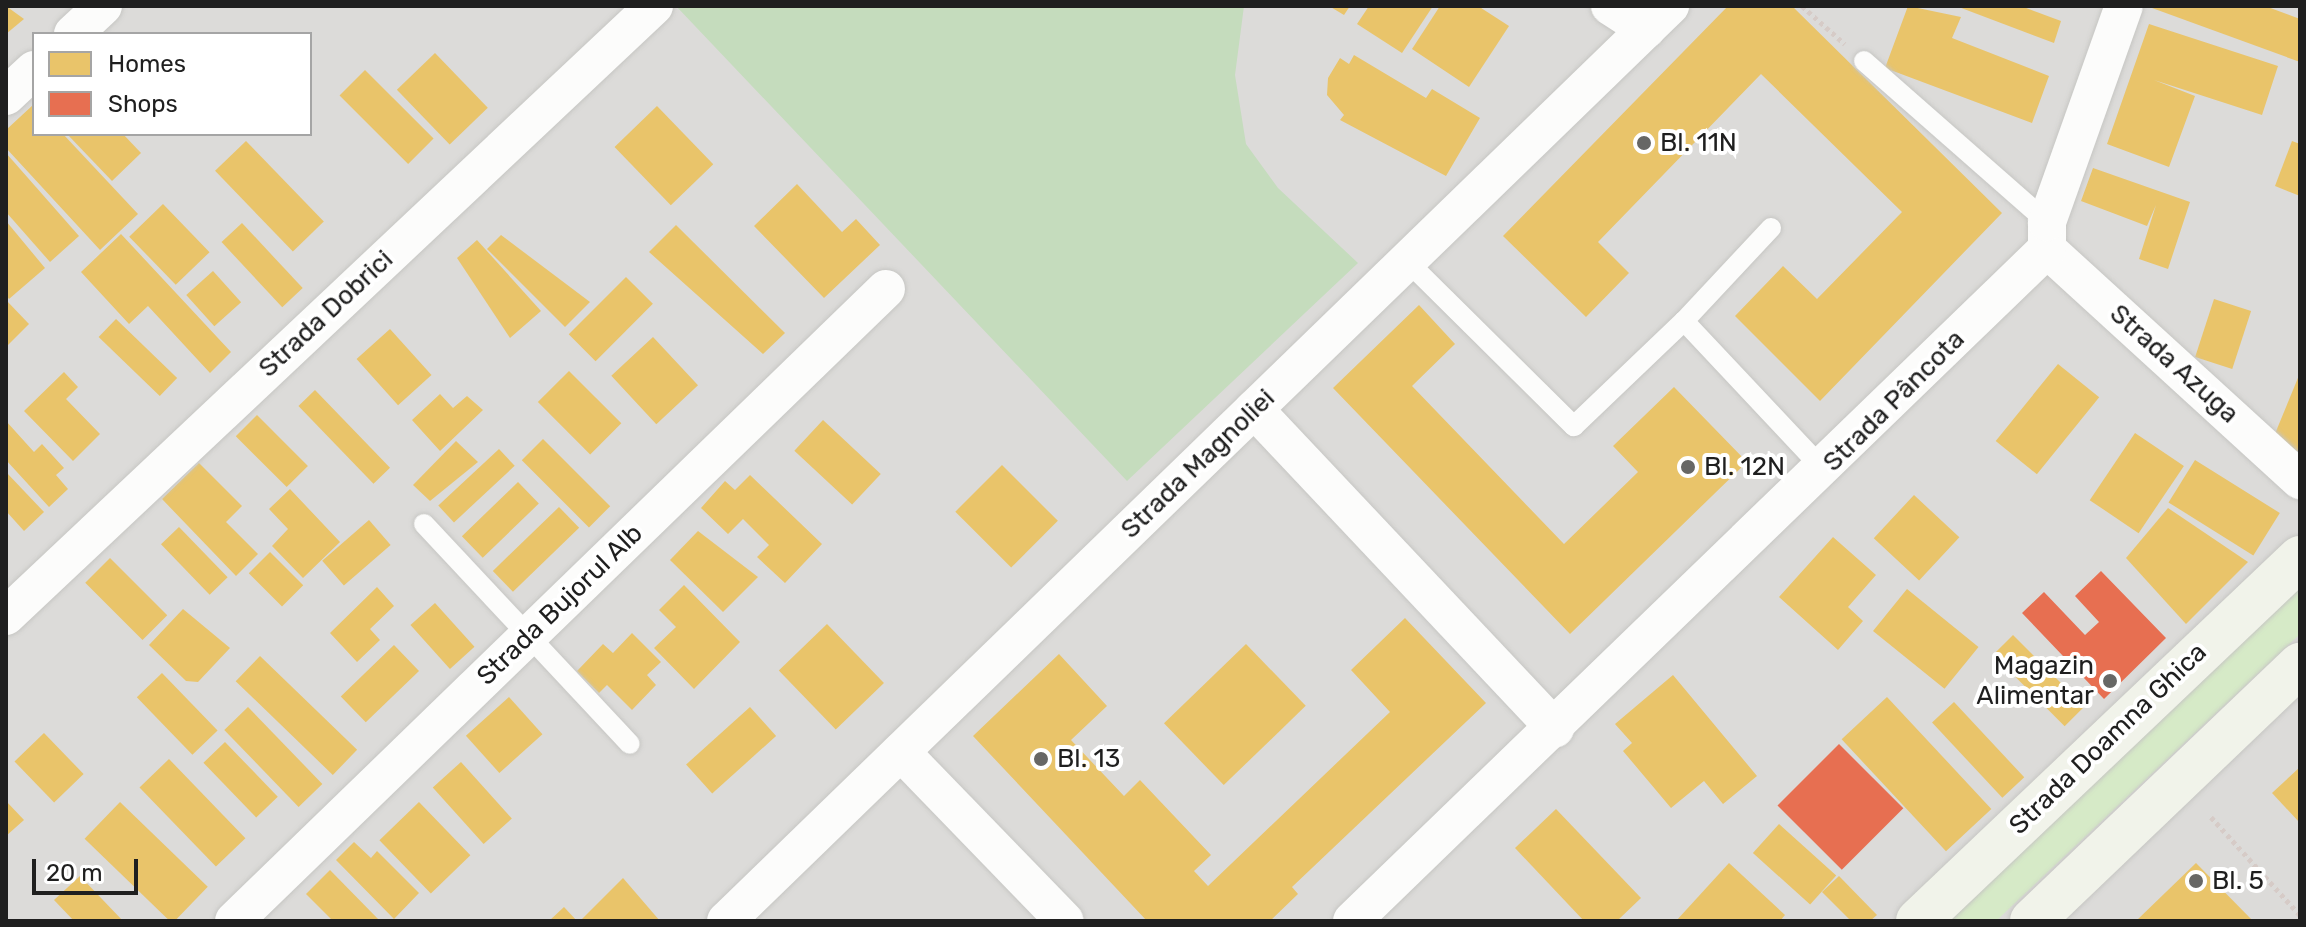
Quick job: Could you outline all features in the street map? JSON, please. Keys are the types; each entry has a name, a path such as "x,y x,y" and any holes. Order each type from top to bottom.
{"main road":[{"name":"Strada Doamna Ghica","path":"1918,921 2300,558"},
{"path":"2032,921 2300,665"}],"street":[{"path":"75,32 103,6"},
{"path":"1610,6 1658,18"},
{"name":"Strada Pâncota","path":"1352,921 1824,470 2047,235 2124,6"},
{"name":"Strada Dobrici","path":"6,616 650,9"},
{"name":"Strada Magnoliei","path":"726,921 1658,18"},
{"name":"Strada Azuga","path":"2047,235 2300,480"},
{"name":"Strada Bujorul Alb","path":"234,921 886,289"},
{"path":"1254,409 1555,728"},
{"path":"901,752 1065,921"}],"lane":[{"path":"1864,61 2047,235"},
{"path":"1407,261 1574,426 1684,321 1771,228"},
{"path":"1684,321 1824,470"},
{"path":"424,524 630,744"}],"path":[{"path":"1802,6 1864,61"},
{"path":"2211,817 2300,915"}],"shaded area":[{"path":"6,6 2300,6 2300,921 6,921"}],"green space":[{"path":"676,6 1244,6 1235,75 1246,144 1278,188 1358,263 1127,481"},
{"path":"2300,584 2300,634 1996,921 1944,921"}],"building: Homes":[{"path":"6,6 24,19 6,34"},
{"path":"1329,6 1350,6 1344,15"},
{"path":"1369,6 1433,6 1402,53 1357,24"},
{"path":"1440,6 1478,6 1509,26 1469,87 1412,49"},
{"name":"Bl. 11N","path":"1728,6 1792,6 2002,213 1820,401 1735,316 1783,266 1817,299 1902,212 1761,74 1598,242 1629,273 1586,317 1503,236"},
{"path":"1908,6 1961,17 1952,38 2049,76 2032,123 1885,68"},
{"path":"1956,6 2021,6 2061,21 2054,43"},
{"path":"2265,6 2300,19 2300,62 2152,8"},
{"path":"2149,24 2278,66 2262,115 2154,80 2195,96 2169,167 2107,144"},
{"path":"435,53 488,108 450,144 397,90"},
{"path":"1354,55 1426,98 1432,89 1480,118 1446,176 1340,120 1344,115 1327,95 1328,78 1340,58 1349,64"},
{"path":"365,70 434,139 408,164 340,95"},
{"path":"32,106 32,136 65,136 138,214 100,250 6,148 6,130"},
{"path":"657,106 713,164 671,205 615,147"},
{"path":"69,136 125,136 141,153 112,181"},
{"path":"246,141 324,222 293,251 215,171"},
{"path":"2292,141 2300,144 2300,196 2275,186"},
{"path":"6,153 79,236 50,262 6,212"},
{"path":"2093,168 2190,202 2168,269 2139,259 2156,205 2147,226 2081,201"},
{"path":"797,184 842,232 856,219 880,245 824,298 754,226"},
{"path":"163,204 210,252 176,285 129,237"},
{"path":"6,221 45,268 9,299 6,295"},
{"path":"242,223 303,288 282,307 222,242"},
{"path":"676,225 785,333 763,354 649,252"},
{"path":"121,234 231,352 210,373 148,306 129,324 81,272"},
{"path":"501,235 590,302 565,327 487,249"},
{"path":"477,240 541,311 510,338 457,258"},
{"path":"213,271 241,302 214,326 186,295"},
{"path":"626,277 653,304 596,361 569,334"},
{"path":"2214,299 2251,311 2232,369 2195,357"},
{"path":"6,300 29,324 6,347"},
{"name":"Bl. 12N","path":"1419,305 1455,344 1412,386 1564,544 1638,472 1613,446 1674,387 1747,462 1570,634 1333,388"},
{"path":"116,319 177,378 160,396 99,337"},
{"path":"390,329 431,375 398,405 357,359"},
{"path":"653,337 698,385 656,424 611,376"},
{"path":"2058,364 2099,397 2037,474 1996,441"},
{"path":"569,371 621,423 590,454 538,402"},
{"path":"64,372 78,387 66,399 100,434 73,461 24,411"},
{"path":"2300,373 2300,452 2272,441"},
{"path":"315,390 390,468 373,484 298,406"},
{"path":"440,394 453,408 467,396 483,410 440,451 412,420"},
{"path":"257,415 308,466 287,487 236,436"},
{"path":"823,420 881,474 852,505 794,451"},
{"path":"6,421 34,452 42,444 64,468 56,475 68,489 49,507 6,460"},
{"path":"2135,433 2184,466 2139,533 2090,500"},
{"path":"543,439 610,506 589,527 522,460"},
{"path":"456,441 478,462 430,501 413,485"},
{"path":"499,449 515,466 454,522 438,506"},
{"path":"2195,460 2280,513 2253,555 2169,502"},
{"path":"199,463 242,506 226,522 258,554 236,576 162,499"},
{"path":"1002,465 1058,521 1011,568 955,512"},
{"path":"6,472 44,512 24,531 6,511"},
{"path":"750,475 822,544 785,583 757,557 769,545 743,519 728,534 701,508 725,481 735,490"},
{"path":"518,482 539,504 483,558 462,536"},
{"path":"290,489 340,542 303,578 272,546 288,529 269,509"},
{"path":"1914,495 1959,537 1919,580 1874,538"},
{"path":"559,507 579,528 513,592 493,571"},
{"path":"2168,508 2248,562 2186,624 2126,558"},
{"path":"369,520 391,545 344,586 322,561"},
{"path":"179,527 228,577 210,595 161,544"},
{"path":"698,531 758,577 723,612 670,560"},
{"path":"1833,537 1876,575 1848,607 1863,621 1838,650 1779,597"},
{"path":"270,552 303,585 282,606 249,573"},
{"path":"110,558 167,615 143,640 85,583"},
{"path":"684,585 740,642 694,689 654,648 676,627 659,610"},
{"path":"377,587 394,606 370,629 380,640 357,662 330,633"},
{"path":"1907,589 1978,647 1945,689 1873,631"},
{"path":"435,603 474,647 450,669 410,625"},
{"path":"183,609 230,648 198,682 186,681 149,645"},
{"name":"Bl. 13","path":"1405,618 1486,703 1292,887 1298,894 1270,921 1147,921 973,736 1059,654 1107,706 1071,740 1124,796 1140,780 1211,855 1194,871 1208,886 1390,712 1351,670"},
{"path":"827,624 884,683 836,730 779,671"},
{"path":"632,633 661,662 647,675 656,685 632,710 607,685 599,693 577,671 603,644 613,653"},
{"path":"2013,635 2084,706 2065,726 1993,655"},
{"path":"1246,644 1306,706 1224,785 1164,723"},
{"path":"394,645 419,671 366,722 341,696"},
{"path":"260,656 357,750 333,775 236,681"},
{"path":"162,673 218,731 192,755 137,697"},
{"path":"1673,675 1757,776 1723,804 1704,781 1671,808 1623,751 1632,743 1615,724"},
{"path":"509,697 542,734 499,773 466,736"},
{"path":"1887,697 1991,809 1946,851 1842,739"},
{"path":"1954,702 2024,777 2002,798 1932,722"},
{"path":"248,707 322,784 299,807 224,730"},
{"path":"750,707 776,736 712,794 686,765"},
{"path":"44,733 84,774 54,802 15,761"},
{"path":"225,742 278,797 256,818 203,763"},
{"path":"169,759 245,838 216,867 140,787"},
{"path":"461,762 512,818 484,844 433,787"},
{"path":"2300,767 2300,823 2272,793"},
{"path":"6,801 24,820 6,836"},
{"path":"120,802 208,887 175,921 170,921 85,839"},
{"path":"419,802 470,855 431,893 379,840"},
{"path":"1556,809 1641,898 1617,921 1584,921 1515,848"},
{"path":"1779,824 1836,876 1810,905 1753,853"},
{"path":"354,842 371,858 377,851 419,893 394,919 336,860"},
{"path":"1729,863 1785,915 1780,921 1676,921"},
{"name":"Bl. 5","path":"2196,863 2253,921 2136,921"},
{"path":"330,870 380,921 333,921 306,894"},
{"path":"80,876 123,921 74,921 54,900"},
{"path":"1839,876 1877,915 1870,921 1851,921 1822,892"},
{"path":"623,878 660,921 580,921"},
{"path":"564,907 577,921 549,921"}],"building: Shops":[{"path":"2101,571 2166,638 2104,699 2022,613 2044,592 2085,635 2099,622 2075,596"},
{"path":"1839,744 1903,808 1842,870 1777,806"}],"place":[{"name":"Bl. 11N","path":"1644,143"},
{"name":"Bl. 12N","path":"1688,467"},
{"name":"Magazin Alimentar","path":"2110,681"},
{"name":"Bl. 13","path":"1041,759"},
{"name":"Bl. 5","path":"2196,881"}]}
